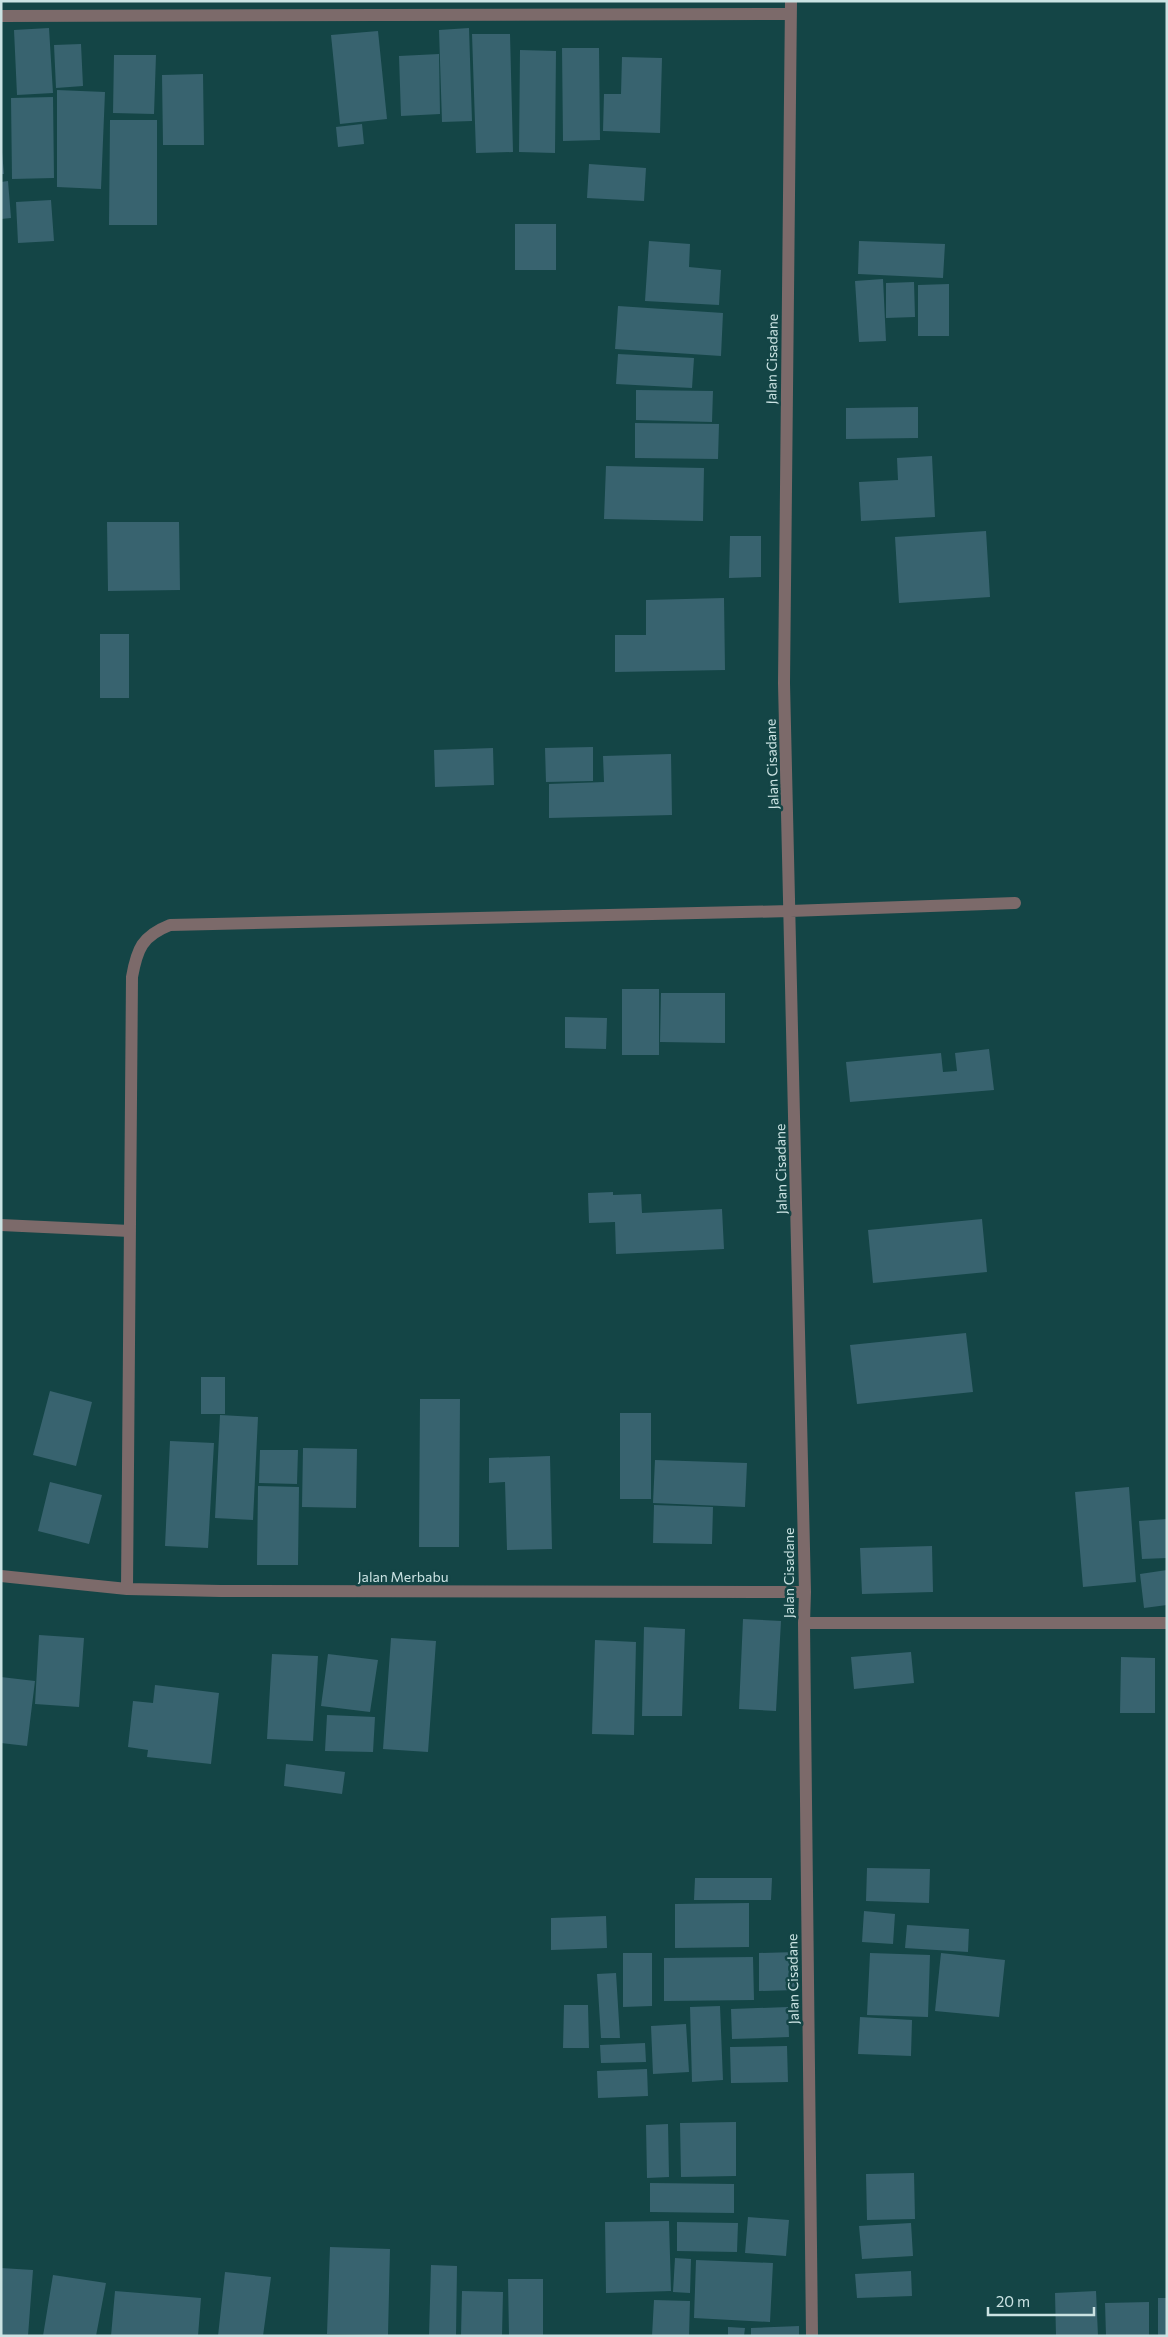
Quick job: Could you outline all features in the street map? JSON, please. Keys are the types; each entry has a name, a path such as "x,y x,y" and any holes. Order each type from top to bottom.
{"street":[{"path":"1,16 791,7"},
{"name":"Jalan Cisadane","path":"791,7 784,684 806,1592 804,1623 812,2336"},
{"path":"126,1589 132,977 141,944 158,930 170,925 790,911 1015,903"},
{"path":"1,1225 130,1231"},
{"name":"Jalan Merbabu","path":"1,1576 126,1589 806,1592"},
{"path":"804,1623 1167,1624"}],"building":[{"path":"49,28 53,93 17,95 14,30"},
{"path":"469,28 472,121 442,122 439,30"},
{"path":"378,31 387,119 340,124 331,35"},
{"path":"472,34 510,34 513,152 476,153"},
{"path":"81,44 83,86 56,88 54,45"},
{"path":"562,48 599,48 600,140 563,141"},
{"path":"520,50 556,51 555,153 519,152"},
{"path":"439,54 440,114 401,116 399,56"},
{"path":"114,55 156,55 154,114 113,113"},
{"path":"622,57 662,58 660,133 603,131 604,94 621,94"},
{"path":"203,74 204,145 163,145 162,75"},
{"path":"57,90 105,92 101,189 57,187"},
{"path":"53,97 54,178 12,179 11,98"},
{"path":"110,120 157,120 157,225 109,225"},
{"path":"362,124 364,144 338,147 336,127"},
{"path":"1,141 4,174 1,174"},
{"path":"589,164 646,168 644,201 587,198"},
{"path":"8,181 11,218 1,219 1,182"},
{"path":"51,200 54,241 18,243 16,202"},
{"path":"515,224 556,224 556,270 515,270"},
{"path":"649,241 690,244 689,267 721,270 719,305 645,301"},
{"path":"859,241 945,244 943,278 858,274"},
{"path":"883,279 886,341 859,342 855,281"},
{"path":"914,282 915,317 886,318 886,283"},
{"path":"949,284 949,336 918,336 918,285"},
{"path":"618,306 723,313 721,356 615,349"},
{"path":"618,354 694,358 692,388 616,384"},
{"path":"636,390 713,391 712,422 636,420"},
{"path":"918,407 918,438 846,439 846,408"},
{"path":"635,423 719,424 718,459 635,458"},
{"path":"932,456 935,517 861,521 859,482 898,480 897,458"},
{"path":"606,466 704,468 703,521 604,519"},
{"path":"107,522 179,522 180,590 108,591"},
{"path":"986,531 990,597 899,603 895,537"},
{"path":"730,536 761,536 761,577 729,578"},
{"path":"724,598 725,670 615,672 615,635 646,635 646,600"},
{"path":"100,634 129,634 129,698 100,698"},
{"path":"593,747 593,781 546,782 545,748"},
{"path":"493,748 494,785 435,787 434,750"},
{"path":"671,754 672,815 549,818 549,784 604,782 603,756"},
{"path":"622,989 659,989 659,1055 622,1055"},
{"path":"661,993 725,993 725,1043 660,1042"},
{"path":"565,1017 607,1018 606,1049 565,1048"},
{"path":"989,1049 994,1090 850,1102 846,1062 941,1053 943,1072 957,1071 955,1053"},
{"path":"613,1192 613,1195 641,1194 642,1213 722,1209 724,1249 616,1254 615,1222 589,1223 588,1193"},
{"path":"982,1219 987,1272 873,1283 868,1230"},
{"path":"966,1333 973,1392 857,1404 850,1345"},
{"path":"201,1377 225,1377 225,1414 201,1414"},
{"path":"50,1391 92,1402 76,1466 33,1455"},
{"path":"420,1399 460,1399 459,1547 419,1547"},
{"path":"620,1413 651,1413 651,1499 620,1499"},
{"path":"220,1415 258,1417 253,1520 215,1518"},
{"path":"170,1441 214,1443 208,1548 165,1546"},
{"path":"303,1448 357,1449 356,1508 302,1507"},
{"path":"260,1450 298,1450 297,1484 259,1483"},
{"path":"550,1456 552,1549 507,1550 505,1482 489,1483 489,1458"},
{"path":"655,1460 747,1463 745,1507 653,1503"},
{"path":"50,1482 102,1495 89,1544 38,1531"},
{"path":"258,1486 299,1487 298,1565 257,1565"},
{"path":"1129,1487 1136,1582 1083,1587 1075,1492"},
{"path":"654,1505 713,1507 712,1544 653,1543"},
{"path":"1167,1519 1167,1558 1142,1559 1139,1521"},
{"path":"932,1546 933,1592 862,1594 860,1548"},
{"path":"1167,1570 1167,1605 1144,1608 1140,1574"},
{"path":"743,1619 781,1621 776,1711 739,1709"},
{"path":"644,1627 685,1629 682,1716 642,1716"},
{"path":"39,1635 84,1638 79,1707 35,1704"},
{"path":"391,1638 436,1641 428,1752 383,1749"},
{"path":"595,1640 636,1642 634,1735 592,1734"},
{"path":"911,1652 914,1683 854,1689 851,1657"},
{"path":"272,1654 318,1656 313,1741 267,1739"},
{"path":"328,1654 378,1660 370,1712 321,1706"},
{"path":"1121,1657 1155,1658 1155,1713 1120,1713"},
{"path":"1,1677 35,1681 27,1746 1,1743"},
{"path":"155,1685 219,1693 211,1764 147,1757 148,1750 128,1747 133,1701 153,1703"},
{"path":"327,1715 375,1717 373,1752 325,1751"},
{"path":"286,1764 345,1772 342,1794 284,1786"},
{"path":"867,1868 930,1869 929,1903 866,1901"},
{"path":"695,1878 772,1878 771,1900 694,1900"},
{"path":"749,1903 749,1947 675,1948 675,1904"},
{"path":"864,1911 895,1914 893,1944 862,1942"},
{"path":"606,1916 607,1948 551,1950 551,1918"},
{"path":"907,1925 969,1929 968,1952 905,1948"},
{"path":"796,1952 796,1990 759,1991 759,1953"},
{"path":"623,1953 652,1953 652,2006 623,2007"},
{"path":"870,1953 930,1955 928,2017 867,2015"},
{"path":"941,1953 1005,1960 999,2017 935,2011"},
{"path":"753,1957 754,2000 664,2001 664,1958"},
{"path":"616,1973 620,2038 601,2038 597,1974"},
{"path":"564,2005 588,2005 589,2048 563,2048"},
{"path":"720,2006 723,2080 692,2082 690,2007"},
{"path":"788,2007 789,2037 732,2039 731,2009"},
{"path":"860,2017 912,2020 911,2056 858,2054"},
{"path":"686,2024 689,2072 653,2074 651,2026"},
{"path":"645,2043 646,2062 601,2063 600,2045"},
{"path":"787,2046 788,2082 731,2083 730,2047"},
{"path":"647,2069 648,2096 598,2098 597,2071"},
{"path":"736,2122 736,2176 681,2177 680,2123"},
{"path":"668,2124 669,2177 647,2178 646,2125"},
{"path":"914,2173 915,2219 867,2220 866,2174"},
{"path":"650,2183 734,2184 734,2213 650,2212"},
{"path":"748,2217 789,2220 786,2256 745,2253"},
{"path":"669,2221 671,2291 606,2293 605,2222"},
{"path":"677,2222 738,2223 737,2252 677,2251"},
{"path":"911,2223 913,2256 862,2259 859,2226"},
{"path":"330,2247 390,2249 388,2335 327,2334"},
{"path":"675,2258 691,2259 690,2293 673,2292"},
{"path":"696,2260 773,2263 770,2322 694,2318"},
{"path":"431,2265 457,2266 456,2336 429,2336"},
{"path":"1,2268 33,2270 28,2336 1,2336"},
{"path":"911,2271 912,2296 857,2298 855,2274"},
{"path":"225,2272 271,2277 263,2336 218,2336"},
{"path":"53,2275 106,2283 96,2336 43,2336"},
{"path":"508,2279 543,2279 543,2336 509,2336"},
{"path":"115,2291 201,2298 198,2336 111,2336"},
{"path":"462,2291 503,2292 502,2336 461,2336"},
{"path":"1096,2291 1098,2336 1056,2336 1055,2293"},
{"path":"1158,2298 1167,2298 1167,2336 1158,2336"},
{"path":"654,2300 690,2301 689,2336 652,2336"},
{"path":"1149,2302 1149,2336 1106,2336 1105,2303"},
{"path":"799,2326 799,2336 751,2336 751,2328"},
{"path":"728,2327 745,2328 744,2336 728,2336"}]}
